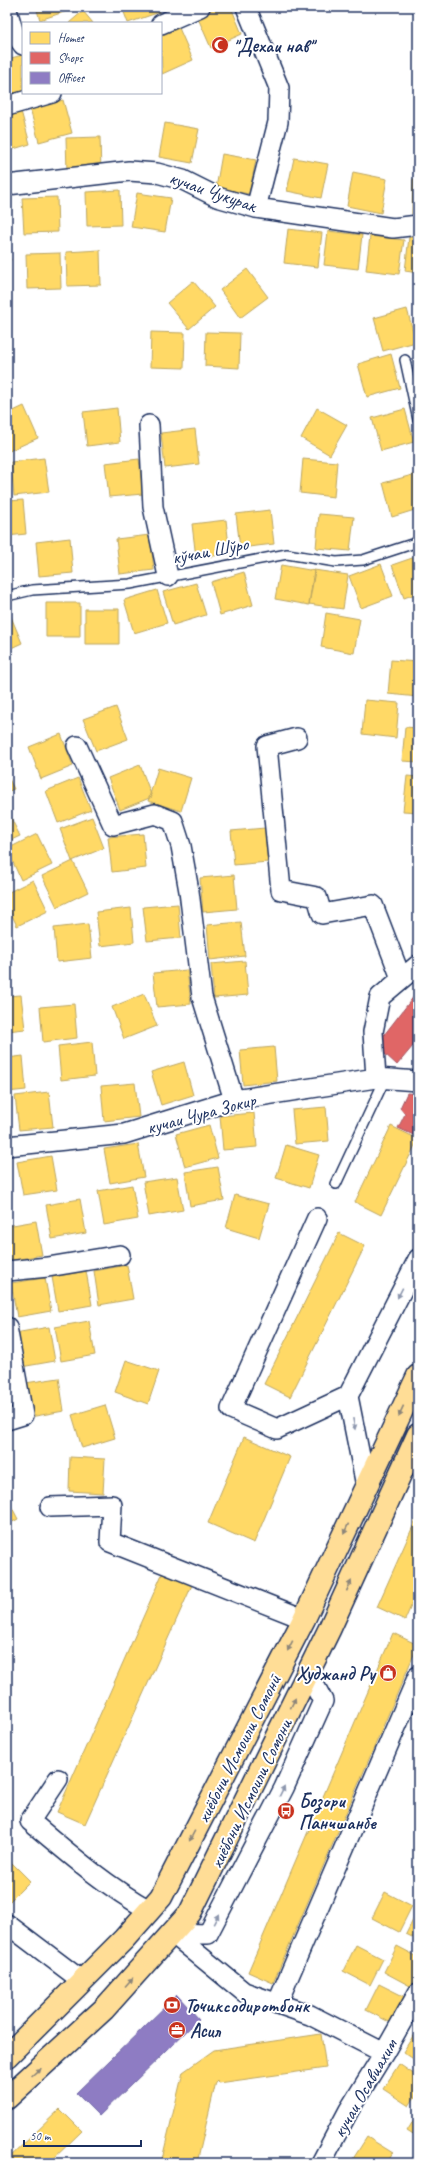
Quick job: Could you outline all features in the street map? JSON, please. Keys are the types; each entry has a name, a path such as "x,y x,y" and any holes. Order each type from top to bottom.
{"main road":[{"name":"хиёбони Исмоили Сомонӣ","path":"7,2056 81,1980 124,1939 161,1897 304,1619 418,1376"},
{"name":"хиёбони Исмоили Сомони","path":"7,2098 104,2009 194,1907 308,1673 418,1435"},
{"path":"168,1883 174,1897 194,1907"},
{"path":"145,1915 162,1923 170,1935"}],"street":[{"path":"162,24 200,7"},
{"path":"246,7 279,88 278,122 256,208"},
{"path":"7,10 14,33 22,44"},
{"path":"7,106 49,94"},
{"name":"кучаи Чукурак","path":"7,186 129,171 157,173 183,180 217,197 256,208 393,228 418,225"},
{"path":"149,426 153,507 168,576"},
{"path":"297,738 267,746 281,890 317,897 322,914 372,905 401,978"},
{"path":"77,746 113,825 156,814 173,822 181,846 189,891 202,997 234,1100"},
{"path":"380,1078 373,1032 380,997 418,965"},
{"name":"кучаи Чура Зокир","path":"7,1146 124,1134 234,1100 380,1078 418,1081"},
{"path":"317,1218 231,1409 277,1429 348,1396 418,1259"},
{"path":"7,1271 48,1267 120,1255"},
{"path":"7,1327 15,1418"},
{"path":"348,1396 366,1486"},
{"path":"50,1507 112,1506 110,1542 304,1619"},
{"path":"170,1935 208,1934 284,1788 322,1701 308,1673"},
{"path":"277,2004 418,1676"},
{"path":"58,1779 30,1821 93,1873 130,1899 145,1915"},
{"path":"7,1924 81,1980"},
{"path":"170,1935 244,1992 310,2014 384,2054"},
{"name":"кучаи Осавиахим","path":"326,2161 349,2110 384,2054 418,1993"}],"lane":[{"path":"405,360 418,420"},
{"name":"кўчаи Шўро","path":"7,596 32,590 130,584 287,554 336,562 363,560 418,542"},
{"path":"336,1184 380,1078"}],"building: Homes":[{"path":"36,7 72,7 73,9 40,20"},
{"path":"122,7 158,7 160,12 131,22 128,22"},
{"path":"218,7 231,7 242,34 211,48 197,16"},
{"path":"83,11 92,22 70,22"},
{"path":"179,28 193,60 162,74 162,36"},
{"path":"22,55 22,91 12,94 7,75 7,59"},
{"path":"63,100 72,133 39,142 30,109"},
{"path":"21,111 30,144 7,151 7,115"},
{"path":"165,123 199,129 192,163 159,157"},
{"path":"100,137 101,172 67,173 66,138"},
{"path":"222,154 256,160 249,194 216,188"},
{"path":"294,158 328,164 321,198 287,191"},
{"path":"353,172 387,179 381,213 347,206"},
{"path":"413,179 418,179 418,214 412,214"},
{"path":"120,190 121,225 87,226 86,192"},
{"path":"137,193 171,198 165,232 131,227"},
{"path":"57,197 58,232 24,233 22,198"},
{"path":"288,229 322,233 318,267 284,263"},
{"path":"328,231 362,235 358,269 324,265"},
{"path":"370,236 404,240 399,274 366,270"},
{"path":"409,237 418,238 418,273 405,271"},
{"path":"100,250 101,285 67,286 66,252"},
{"path":"60,253 61,288 27,289 26,254"},
{"path":"7,254 11,260 7,263"},
{"path":"247,269 268,297 240,318 220,290"},
{"path":"193,281 215,307 189,329 167,303"},
{"path":"407,309 416,342 383,351 374,318"},
{"path":"7,320 11,323 7,329"},
{"path":"151,332 185,333 184,368 150,367"},
{"path":"206,332 240,333 239,368 205,366"},
{"path":"391,354 400,388 367,397 358,364"},
{"path":"24,406 38,438 7,452 7,414"},
{"path":"117,408 120,442 87,446 83,412"},
{"path":"317,408 347,425 330,455 301,438"},
{"path":"405,409 414,442 381,451 372,418"},
{"path":"195,429 199,464 165,468 161,433"},
{"path":"44,458 49,492 14,496 11,462"},
{"path":"139,459 143,494 109,497 105,463"},
{"path":"303,459 337,462 334,497 300,493"},
{"path":"416,474 418,509 392,517 383,483"},
{"path":"23,500 26,534 7,536 7,501"},
{"path":"270,510 274,544 240,548 236,514"},
{"path":"319,514 354,517 350,551 316,548"},
{"path":"226,520 230,554 196,558 192,524"},
{"path":"150,535 154,570 120,574 116,539"},
{"path":"70,538 73,573 39,576 36,542"},
{"path":"418,556 418,593 404,598 392,565"},
{"path":"381,564 393,596 361,608 349,576"},
{"path":"281,565 315,571 309,605 275,599"},
{"path":"314,570 348,575 343,609 309,604"},
{"path":"244,572 253,605 220,615 211,582"},
{"path":"196,583 206,615 173,625 163,592"},
{"path":"157,590 167,623 134,633 124,600"},
{"path":"46,603 80,603 80,637 46,637"},
{"path":"85,609 119,609 119,644 85,644"},
{"path":"7,612 9,612 22,643 7,650"},
{"path":"326,613 360,619 354,653 321,647"},
{"path":"391,660 418,662 418,697 388,694"},
{"path":"365,700 399,703 396,738 362,734"},
{"path":"116,707 128,739 96,751 83,719"},
{"path":"405,727 418,728 418,762 402,761"},
{"path":"61,734 73,766 41,779 29,747"},
{"path":"140,765 152,797 120,810 108,778"},
{"path":"158,768 191,778 181,811 148,801"},
{"path":"7,775 14,789 7,792"},
{"path":"407,776 418,777 418,812 403,811"},
{"path":"78,778 91,810 58,823 46,791"},
{"path":"7,810 20,836 7,842"},
{"path":"92,817 104,848 72,861 60,829"},
{"path":"265,828 268,862 234,865 231,831"},
{"path":"37,834 52,865 21,880 7,849"},
{"path":"143,834 146,868 112,872 108,837"},
{"path":"73,861 88,892 57,907 42,876"},
{"path":"234,875 237,909 203,912 200,878"},
{"path":"33,880 48,911 17,926 7,905 7,893"},
{"path":"178,904 181,938 147,941 143,907"},
{"path":"131,908 134,942 100,946 96,912"},
{"path":"241,922 245,956 210,960 207,925"},
{"path":"88,924 92,958 57,962 54,928"},
{"path":"245,961 248,995 214,998 211,964"},
{"path":"187,970 191,1004 157,1007 153,973"},
{"path":"144,994 157,1026 124,1039 112,1007"},
{"path":"21,995 25,1029 7,1031 7,996"},
{"path":"74,1004 77,1038 43,1042 40,1007"},
{"path":"92,1042 95,1076 61,1080 58,1046"},
{"path":"274,1047 277,1081 243,1085 240,1050"},
{"path":"23,1056 26,1090 7,1092 7,1058"},
{"path":"184,1062 193,1095 161,1105 151,1072"},
{"path":"135,1083 139,1117 104,1121 101,1086"},
{"path":"49,1092 53,1127 19,1130 15,1096"},
{"path":"326,1107 329,1141 295,1144 292,1110"},
{"path":"254,1113 257,1147 223,1150 220,1116"},
{"path":"209,1125 218,1158 185,1167 176,1134"},
{"path":"391,1126 418,1139 381,1215 355,1202"},
{"path":"138,1144 144,1177 110,1183 104,1149"},
{"path":"286,1145 319,1155 309,1188 276,1178"},
{"path":"51,1156 57,1190 23,1195 17,1162"},
{"path":"218,1167 224,1200 190,1206 185,1172"},
{"path":"177,1177 183,1210 149,1216 143,1182"},
{"path":"132,1185 138,1219 104,1225 98,1191"},
{"path":"235,1195 269,1204 259,1238 226,1228"},
{"path":"80,1199 86,1233 52,1239 46,1205"},
{"path":"36,1221 42,1255 8,1261 7,1226"},
{"path":"339,1233 365,1246 290,1397 264,1384"},
{"path":"127,1265 133,1299 99,1305 94,1271"},
{"path":"86,1271 92,1305 58,1311 52,1277"},
{"path":"45,1278 51,1311 17,1317 11,1283"},
{"path":"89,1321 95,1355 61,1361 55,1327"},
{"path":"49,1327 55,1361 21,1367 15,1333"},
{"path":"126,1360 159,1371 148,1404 115,1392"},
{"path":"59,1378 64,1411 30,1417 25,1383"},
{"path":"105,1405 115,1438 82,1448 72,1415"},
{"path":"244,1437 290,1457 254,1543 208,1523"},
{"path":"70,1457 105,1459 103,1493 69,1491"},
{"path":"7,1498 18,1519 7,1525"},
{"path":"418,1515 418,1590 405,1620 377,1607"},
{"path":"163,1572 192,1585 85,1824 57,1812"},
{"path":"393,1633 418,1645 273,1983 248,1972"},
{"path":"7,1858 30,1881 7,1904"},
{"path":"385,1892 412,1906 399,1932 372,1918"},
{"path":"418,1910 418,1940 406,1934"},
{"path":"356,1945 383,1959 370,1985 343,1971"},
{"path":"397,1946 418,1957 418,1974 412,1987 384,1972"},
{"path":"379,1984 407,1998 393,2024 366,2010"},
{"path":"418,2028 418,2062 403,2052"},
{"path":"321,2034 326,2068 219,2083 218,2080 216,2082 197,2163 161,2163 183,2072 214,2050"},
{"path":"399,2064 418,2077 418,2092 409,2106 383,2089"},
{"path":"60,2109 82,2131 49,2163 7,2163 7,2160"},
{"path":"418,2113 418,2138 407,2131"},
{"path":"367,2137 393,2153 387,2163 351,2162"}],"building: Shops":[{"path":"418,991 418,1040 397,1065 384,1053 384,1035"},
{"path":"407,1093 418,1094 418,1137 398,1128 405,1114 400,1108"}],"building: Offices":[{"path":"177,1995 199,2019 99,2116 76,2093"}],"place":[{"name":"\"Дехаи нав\"","path":"220,45"},
{"name":"Худжанд Ру","path":"388,1673"},
{"name":"Бозори Панчшанбе","path":"286,1811"},
{"name":"Точиксодиротбонк","path":"172,2005"},
{"name":"Асил","path":"177,2030"}]}
